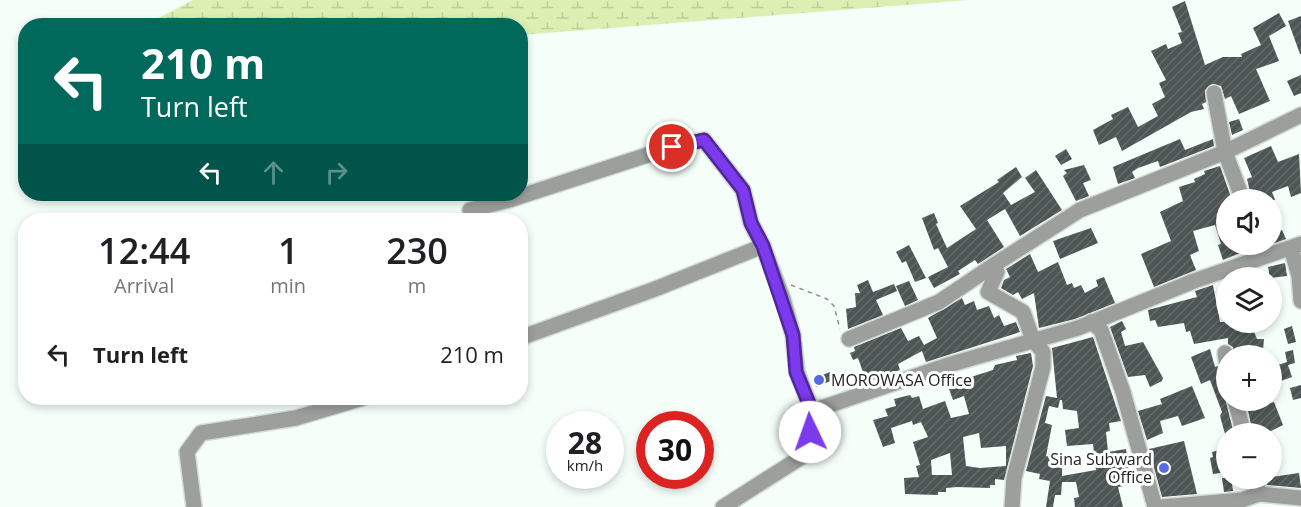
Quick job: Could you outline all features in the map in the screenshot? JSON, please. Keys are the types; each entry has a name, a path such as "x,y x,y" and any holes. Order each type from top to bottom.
{"street":[{"path":"1214,93 1225,152 1239,189"},
{"path":"849,339 939,302 1080,210 1225,152 1301,115"},
{"path":"528,194 672,147 704,140 743,190 751,223 775,277 793,335 796,372 812,411 808,453 723,507"},
{"path":"471,210 505,201"},
{"path":"528,335 655,289 763,246"},
{"path":"1296,246 1301,301"},
{"path":"812,411 882,386 1091,322 1257,255"},
{"path":"994,265 997,272 988,292 1023,312 1034,340 1043,352 1043,367 1014,478 1012,507"},
{"path":"1091,322 1101,330 1106,341 1123,392 1155,507"},
{"path":"194,507 187,452 201,433 296,418 340,405"},
{"path":"1258,489 1259,494"},
{"path":"1161,507 1242,500 1259,494 1301,498"}],"path":[{"path":"775,277 827,299 834,306 840,329 849,339"}],"green space":[{"path":"193,0 969,0 528,34 528,18 158,18"}],"building":[{"path":"1185,1 1205,65 1223,57 1242,57 1241,54 1261,45 1253,28 1279,13 1286,26 1269,36 1279,61 1256,69 1270,101 1239,114 1231,96 1225,99 1221,86 1212,84 1205,90 1206,102 1202,104 1204,109 1191,112 1122,151 1116,137 1099,145 1093,130 1113,119 1111,115 1128,107 1138,127 1158,116 1152,104 1165,97 1159,83 1166,80 1151,51 1166,44 1168,49 1182,43 1178,33 1182,32 1172,7"},
{"path":"1301,16 1301,54 1300,54 1288,21"},
{"path":"1301,75 1301,93 1294,96 1287,81"},
{"path":"1239,119 1243,130 1232,135 1229,122"},
{"path":"1180,139 1185,150 1213,139 1214,146 1160,167 1158,161 1138,168 1132,172 1135,178 1118,184 1113,167"},
{"path":"1271,146 1278,162 1299,154 1301,193 1291,197 1288,186 1280,189 1249,189 1247,179 1252,177 1244,158"},
{"path":"1066,149 1072,159 1061,165 1055,156"},
{"path":"1084,165 1091,180 1083,183 1089,196 1076,201 1063,176 1067,173 1064,170"},
{"path":"1220,166 1228,189 1216,189 1216,228 1215,225 1193,231 1199,251 1190,255 1196,270 1154,287 1141,254 1171,241 1160,212 1183,201 1179,187 1195,182 1194,179 1205,174 1204,171"},
{"path":"1016,167 1022,177 1003,193 1011,205 1035,192 1025,178 1036,170 1062,210 1020,236 1005,209 1000,212 987,220 1004,247 978,264 975,260 958,271 960,274 934,288 928,277 948,267 938,248 934,250 922,218 934,213 938,223 936,224 947,248 976,229 960,206 999,182 997,180"},
{"path":"1091,228 1098,243 1060,259 1053,241"},
{"path":"909,245 926,278 915,282 906,261 902,263 896,252"},
{"path":"1030,254 1038,272 1058,262 1067,285 1072,283 1074,288 1081,285 1085,293 1098,286 1096,280 1104,277 1115,303 1075,319 1039,328 1034,293 1022,299 1018,292 1013,295 1001,288 1004,280 1010,277 1006,269"},
{"path":"1221,255 1235,255 1223,260"},
{"path":"1285,263 1287,276 1282,277 1282,267 1268,267"},
{"path":"868,280 873,292 894,284 897,291 876,300 883,315 848,329 846,309 856,307 855,293 860,293 857,285"},
{"path":"909,281 918,300 905,306 896,286"},
{"path":"1213,285 1216,301 1216,333 1255,333 1257,339 1264,339 1263,345 1230,345 1228,338 1194,344 1190,331 1186,332 1184,323 1158,327 1155,320 1150,321 1148,310 1197,297 1195,291"},
{"path":"962,298 965,305 974,301 977,310 989,306 994,318 999,315 1004,326 1016,322 1020,332 926,362 922,351 898,364 900,370 855,386 853,379 864,375 858,358 853,360 850,353 855,351 854,347 901,328 908,341 919,336 924,345 937,338 928,318"},
{"path":"1122,321 1126,329 1121,332 1125,346 1143,342 1163,378 1162,381 1150,387 1145,375 1128,377 1110,327"},
{"path":"1292,326 1296,342 1288,344 1284,329"},
{"path":"1093,337 1121,421 1109,423 1110,431 1106,432 1108,452 1126,449 1129,473 1131,472 1134,484 1118,487 1123,507 1075,507 1074,498 1079,497 1076,482 1062,482 1061,495 1055,495 1053,507 1046,507 1050,481 1039,479 1040,474 1026,471 1046,396 1057,398 1052,348","holes":["1062,400 1063,409 1077,411 1079,428 1065,430 1067,446 1093,444 1096,470 1062,476 1062,467 1050,467 1051,457 1046,456 1052,425 1045,423 1049,406 1058,408"]},
{"path":"1210,349 1216,367 1216,396 1210,380 1201,384 1191,357"},
{"path":"1293,350 1295,363 1288,365 1292,377 1282,380 1282,364 1287,362 1285,352"},
{"path":"1031,353 1033,366 1004,480 995,479 995,485 990,485 990,488 946,488 946,492 938,492 938,495 905,494 904,478 919,477 916,466 920,465 913,442 928,437 921,422 913,425 912,421 891,428 895,443 883,447 873,420 888,416 885,409 896,406 894,399 910,395 912,398 919,396 923,409 945,401 951,418 969,414 964,396 953,400 949,389 972,381 971,377 993,370 995,365 1017,360 1016,356","holes":["979,433 981,448 1006,446 1006,466 980,468 966,466 963,437","950,453 952,475 932,475 931,460"]},
{"path":"830,372 833,380 816,387 813,379"},
{"path":"1301,385 1301,398 1293,400 1290,388"},
{"path":"1192,386 1205,418 1182,426 1178,416 1160,421 1163,433 1147,440 1138,411 1162,404 1160,399"},
{"path":"1228,411 1231,423 1222,423 1220,416 1222,412"},
{"path":"1248,411 1278,411 1283,425 1282,423 1251,423"},
{"path":"1184,441 1197,494 1162,497 1149,449"},
{"path":"1216,451 1216,474 1213,474 1210,458 1213,457 1212,452"},
{"path":"1299,473 1301,488 1282,486 1282,476"},
{"path":"1224,489 1233,489 1233,491 1224,492"}],"place":[{"name":"MOROWASA Office","path":"819,380"},
{"name":"Sina Subward Office","path":"1164,468"}],"route":[{"path":"672,147 704,140 743,190 751,223 763,246 783,299 793,335 796,372 812,411 810,432"}]}
